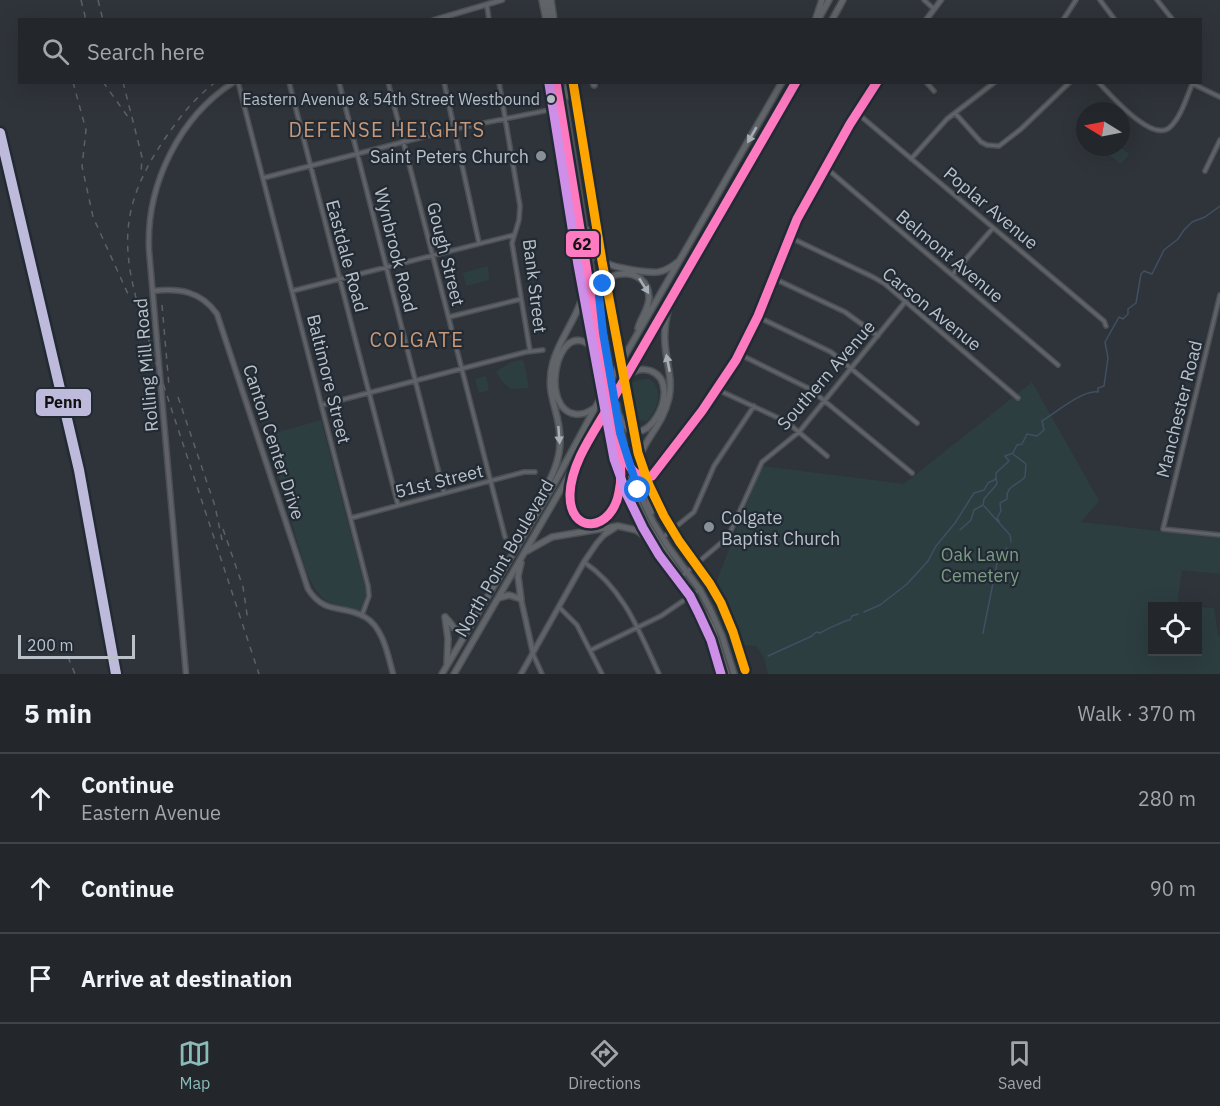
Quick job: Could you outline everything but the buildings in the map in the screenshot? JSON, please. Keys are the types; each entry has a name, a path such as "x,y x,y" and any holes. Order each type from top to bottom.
{"main road":[{"path":"544,0 549,18"},
{"path":"550,18 552,0"},
{"path":"818,18 822,0"},
{"path":"818,18 829,0"},
{"path":"833,18 843,0"},
{"path":"557,84 563,108 603,333"},
{"path":"561,84 585,259 620,458 621,482 616,506 602,522 594,524 586,523 574,514 571,505 570,493 574,475 587,445"},
{"path":"563,108 568,84"},
{"name":"North Point Boulevard","path":"442,674 555,484 616,370 781,84"},
{"name":"North Point Boulevard","path":"454,674 795,84"},
{"path":"582,216 586,222 594,253 606,264 656,272 674,265 682,258"},
{"path":"517,546 558,461 560,429 552,402 551,370 561,340 577,315 583,298 585,259"},
{"path":"625,379 633,372 642,369 650,370 663,382 664,392 654,422 642,431 631,430 623,423 611,401 599,296 607,279 614,275 633,274 643,281 649,294 647,309 636,336"},
{"path":"638,490 639,455 661,419 668,401 670,368 664,340 670,300"},
{"path":"600,399 588,412 577,414 567,412 559,404 555,388 557,367 563,349 571,341 584,341 594,350 630,471 638,490 662,538 697,592 734,674"},
{"path":"620,458 639,509 670,561"},
{"path":"630,471 645,478 652,476 648,495 653,522"},
{"path":"499,598 509,595 521,600 518,576 524,554 552,537 618,526 630,527 644,534 684,574"},
{"path":"605,534 618,526"},
{"path":"447,666 445,617 453,629 459,630 473,620"},
{"path":"715,628 727,674"}],"street":[{"path":"442,18 502,0"},
{"path":"924,0 934,9"},
{"path":"927,18 941,0"},
{"path":"1064,18 1076,0"},
{"path":"1100,0 1114,18"},
{"path":"1157,0 1171,18"},
{"path":"487,6 489,18"},
{"name":"Rolling Mill Road","path":"186,674 149,224 154,197 164,166 173,148 205,106 233,84"},
{"name":"Baltimore Street","path":"237,84 263,178 369,591 368,601 362,615"},
{"name":"Eastdale Road","path":"290,84 398,505"},
{"name":"Wynbrook Road","path":"340,84 444,494"},
{"name":"Gough Street","path":"388,84 505,537"},
{"path":"444,84 480,243"},
{"name":"Bank Street","path":"499,84 520,206 519,220 512,243 530,351"},
{"path":"652,476 717,389 739,354 758,317 789,237 825,167 856,113 877,84"},
{"path":"928,84 934,91"},
{"path":"911,159 936,129 992,84"},
{"path":"954,113 981,142 999,146 1021,129 1068,84"},
{"path":"1100,84 1145,126 1155,131 1162,131 1172,124 1192,84"},
{"path":"1195,84 1220,97"},
{"path":"263,178 454,129 563,108"},
{"name":"Poplar Avenue","path":"856,113 1104,321 1106,326"},
{"path":"1205,171 1220,140"},
{"name":"Belmont Avenue","path":"825,167 1058,365"},
{"path":"952,275 993,228"},
{"path":"292,291 514,235"},
{"name":"Carson Avenue","path":"789,237 873,277 1018,398"},
{"path":"772,278 845,312 878,336"},
{"name":"Canton Center Drive","path":"153,291 189,292 207,303 218,314 306,583 314,597 329,607 362,615"},
{"name":"Manchester Road","path":"1220,295 1163,529 1220,535"},
{"path":"449,318 521,299"},
{"name":"Southern Avenue","path":"684,574 728,537 759,466 799,432 905,302"},
{"path":"758,317 826,349 917,423"},
{"path":"322,405 530,351 543,350"},
{"path":"739,354 803,384 912,473"},
{"path":"717,389 781,419 827,456"},
{"path":"662,538 694,512 714,466 754,406"},
{"name":"51st Street","path":"351,518 527,472 535,472"},
{"path":"521,674 584,562 605,534"},
{"path":"584,562 619,595 659,674"},
{"path":"591,650 676,608 697,592"},
{"path":"521,600 533,654 542,674"},
{"path":"559,607 577,625 602,674"},
{"path":"362,615 378,631 393,674"}],"green space":[{"path":"1111,156 1127,156 1121,164"},
{"path":"488,266 489,280 466,286 463,273"},
{"path":"521,360 524,362 529,388 511,389 496,372 511,362"},
{"path":"486,376 489,390 479,393 475,379"},
{"path":"649,379 658,391 658,400 655,410 647,421 634,417 629,412 625,399 629,387 634,382"},
{"name":"Oak Lawn Cemetery","path":"1032,382 1099,501 1081,522 1220,538 1220,574 1182,570 1177,602 1148,602 1148,656 1202,656 1202,607 1214,608 1220,636 1220,674 768,674 764,657 756,646 743,645 737,636 728,638 709,600 762,466 904,484"},
{"path":"321,420 366,592 361,611 331,603 315,589 305,568 269,444 268,435"}],"waterway":[{"path":"864,612 880,605 907,584 928,561 974,493 984,490 988,483 996,479 996,473 1009,461 1005,456 1013,453 1017,445 1022,444 1027,434 1037,436 1044,430 1042,421 1085,394 1098,392 1098,388 1104,386 1108,358 1105,342 1119,317 1123,319 1128,314 1128,309 1136,303 1141,274 1144,271 1152,274 1164,250 1178,239 1192,222 1205,217 1220,206"},
{"path":"999,521 997,518 1001,511 1000,503 1007,499 1010,488 1025,477 1026,464 1013,454"},
{"path":"960,530 971,520 974,510 983,505 984,499 997,484 996,478"},
{"path":"984,506 1010,535 1011,542"},
{"path":"983,633 998,558 1007,548"},
{"path":"768,656 816,632 820,633 850,620 852,616 858,614"}],"railway":[{"path":"81,0 86,18"},
{"path":"98,0 102,18"},
{"path":"74,84 86,130 82,166 93,217 128,294"},
{"path":"104,84 128,117"},
{"path":"124,84 142,157 141,174"},
{"path":"214,84 181,116 148,166 130,213 128,258 132,282 147,335 259,674"},
{"path":"0,154 75,477 109,674"},
{"path":"162,305 169,386"},
{"path":"178,397 215,506 222,540"},
{"path":"223,529 243,587 248,621"},
{"path":"68,657 75,674"}],"transit line":[{"path":"549,84 578,265 614,459 627,495 643,528 659,555 690,596 699,614 711,640 721,674"},
{"name":"62","path":"556,84 609,406"},
{"path":"573,84 602,261 638,453 649,485 664,516 721,603 745,670"},
{"name":"62","path":"609,406 795,84"},
{"name":"62","path":"624,450 632,470 640,475 652,476 702,411 736,360 758,316 797,219 850,124 876,84"},
{"name":"Penn","path":"0,133 79,470 116,674"},
{"name":"62","path":"609,406 620,460 621,481 615,505 608,515 592,524 576,517 572,508 571,482 584,448 609,406"}],"place":[{"name":"Eastern Avenue & 54th Street Westbound","path":"551,99"},
{"name":"Saint Peters Church","path":"541,156"},
{"name":"Colgate Baptist Church","path":"709,527"}],"district":[{"name":"DEFENSE HEIGHTS","path":"387,129"},
{"name":"COLGATE","path":"417,339"}],"route":[{"path":"603,284 599,296 603,333 620,433 630,471 638,490"}]}
